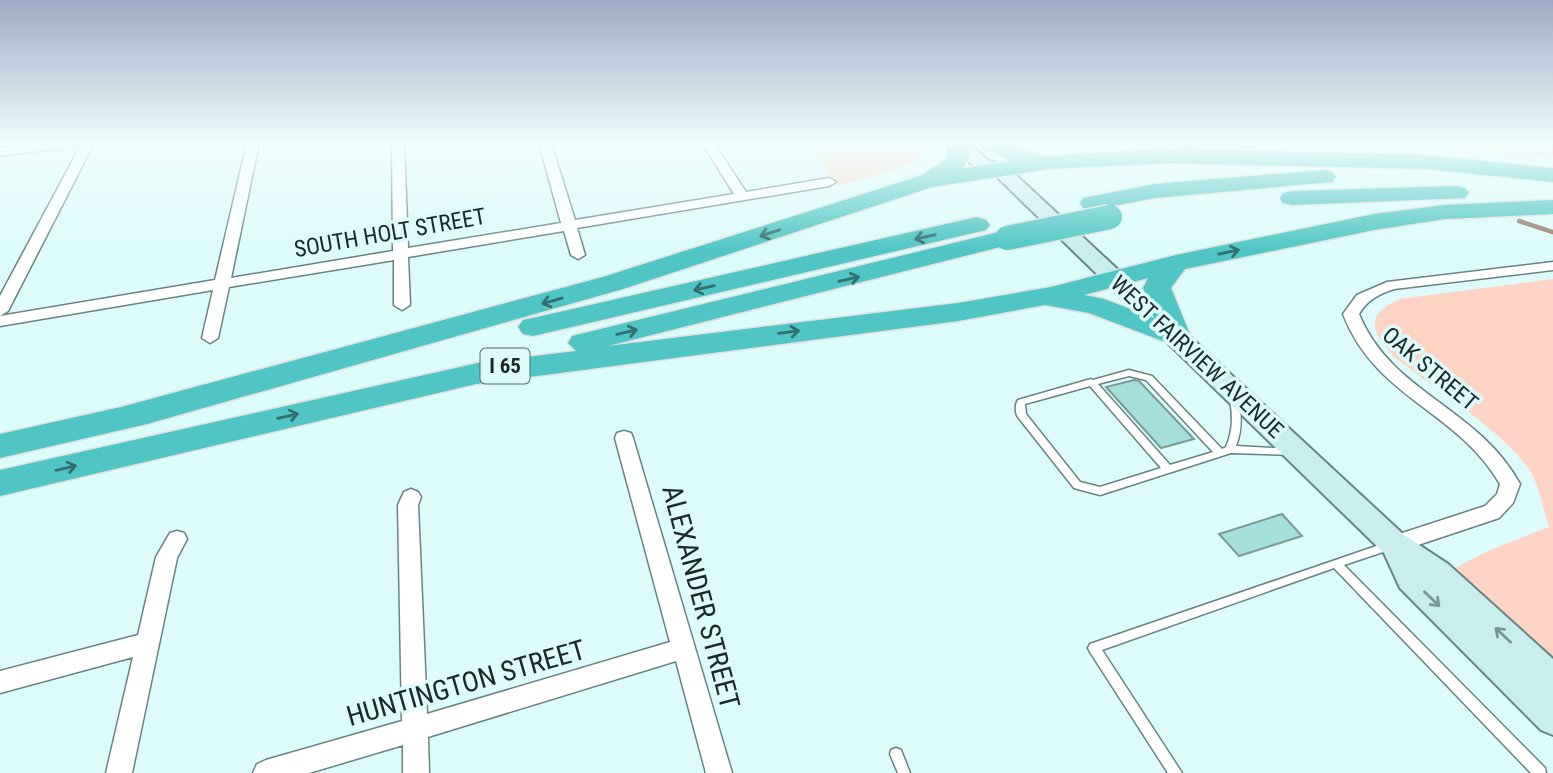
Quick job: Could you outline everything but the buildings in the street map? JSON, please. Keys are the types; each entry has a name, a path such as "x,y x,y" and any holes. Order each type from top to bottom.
{"highway":[{"path":"127,417 613,283 941,179"},
{"name":"I 65","path":"1101,210 1156,191 1281,179"},
{"name":"I 65","path":"0,446 344,370 1101,210 1348,195 1459,193 1553,196"},
{"path":"478,374 958,312 1030,299 1176,264 1374,222 1446,212 1553,206"},
{"name":"I 65","path":"0,484 478,374 598,339 860,276 1000,230"},
{"path":"1176,264 1163,276 1157,288 1176,337"},
{"path":"1030,299 1094,305 1176,337"}],"main road":[{"name":"WEST FAIRVIEW AVENUE","path":"1009,179 1394,544 1437,573 1553,681"},
{"name":"WEST FAIRVIEW AVENUE","path":"1394,544 1410,579 1553,718"}],"street":[{"path":"0,311 69,179"},
{"path":"210,338 245,179"},
{"path":"399,179 402,305"},
{"path":"556,179 578,255"},
{"path":"731,179 742,196"},
{"name":"SOUTH HOLT STREET","path":"0,321 829,181"},
{"name":"OAK STREET","path":"1394,544 1492,512 1506,498 1510,484 1498,463 1477,440 1383,366 1363,346 1351,314 1356,302 1372,291 1392,285 1553,266"},
{"name":"ALEXANDER STREET","path":"624,438 719,773"},
{"path":"411,497 408,505 416,773"},
{"path":"119,773 167,557 177,539"},
{"path":"0,682 148,643"},
{"name":"HUNTINGTON STREET","path":"265,773 683,648"}],"lane":[{"path":"1220,453 1168,405 1153,389 1149,378 1129,373 1021,402 1021,415 1077,485 1100,491 1168,470 1220,453 1230,449 1298,452"},
{"path":"1091,382 1110,398 1143,435 1168,470"},
{"path":"1230,389 1238,418 1237,435 1230,449"},
{"path":"1176,773 1094,648 1394,544"},
{"path":"1336,563 1540,773"},
{"path":"896,754 904,773"}],"shaded area":[{"path":"833,179 861,179 838,186"},
{"path":"1553,279 1553,663 1453,569 1488,551 1549,527 1530,471 1504,442 1467,410 1393,356 1380,339 1375,324 1380,312 1399,299"}],"waterway":[{"path":"1519,221 1553,232"}]}
